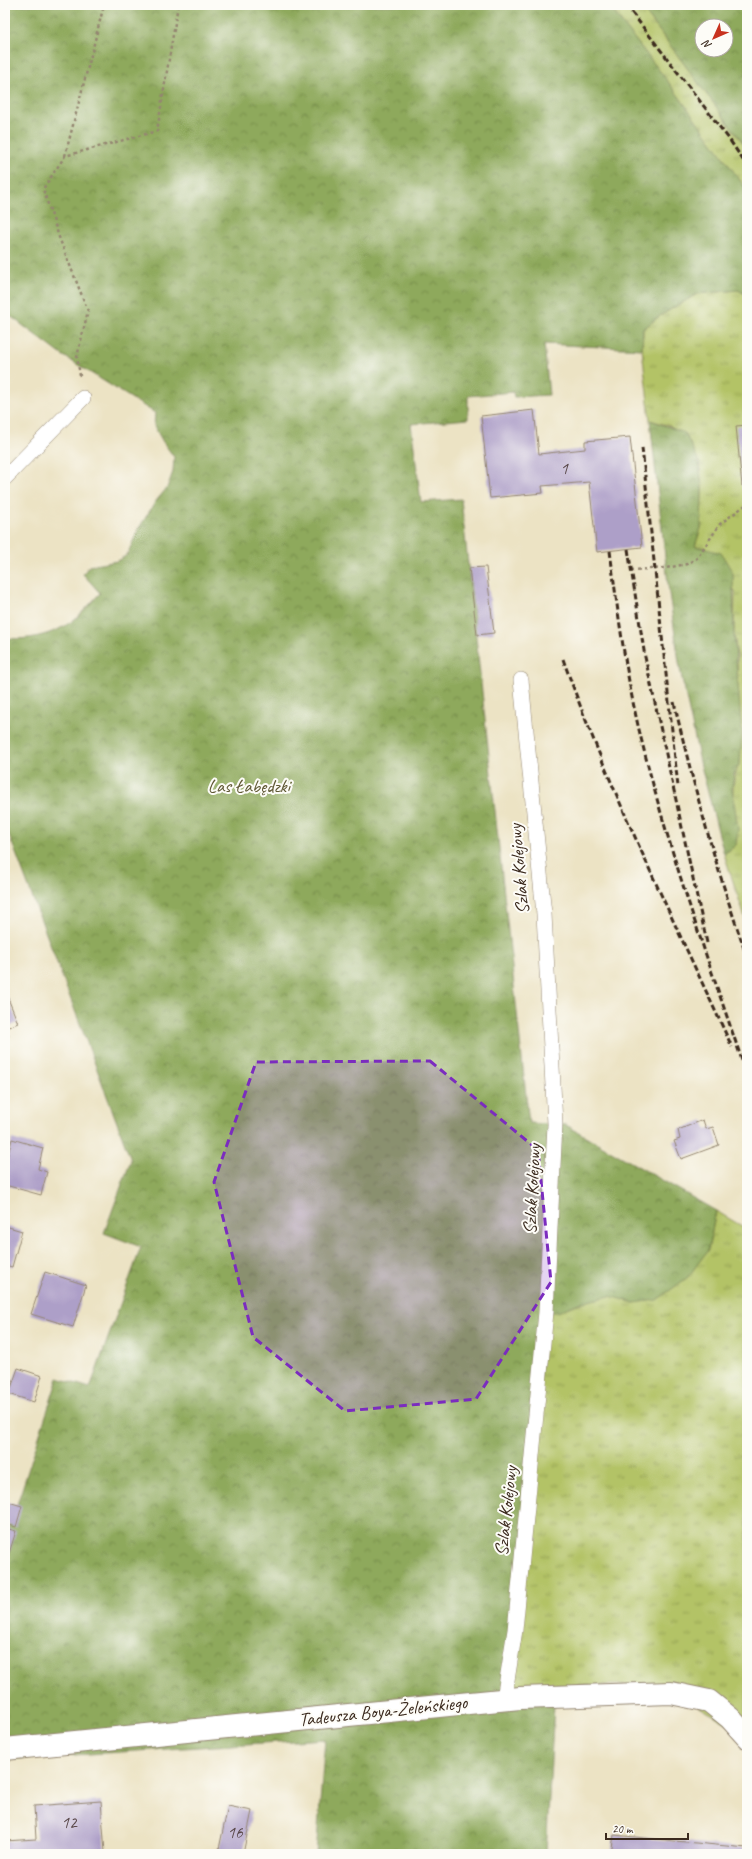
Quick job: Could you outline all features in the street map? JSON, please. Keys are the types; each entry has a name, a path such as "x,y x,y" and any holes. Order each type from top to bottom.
{"street":[{"name":"Tadeusza Boya-Żeleńskiego","path":"5,1749 504,1699 671,1693 709,1701 730,1718 747,1737"}],"lane":[{"path":"5,478 83,398"},
{"name":"Szlak Kolejowy","path":"504,1699 515,1630 545,1320 555,1124 544,914 521,680"}],"path":[{"path":"83,398 77,357 88,310 60,240 43,189 65,156 104,5"},
{"path":"65,156 157,131 178,5"},
{"path":"631,570 666,568 687,564 697,558 720,524 747,504"}],"highlighted area":[{"path":"430,1061 538,1150 551,1282 476,1399 345,1411 253,1337 214,1182 256,1062"}],"green space":[{"name":"Las Łabędzki","path":"5,5 608,5 669,83 747,190 747,295 738,290 697,294 661,315 643,329 642,349 544,344 549,395 514,397 513,392 468,396 468,419 411,424 421,502 461,499 529,1123 566,1125 716,1211 708,1250 688,1277 657,1300 634,1303 610,1296 579,1303 558,1312 546,1312 510,1687 555,1686 546,1854 316,1854 325,1739 10,1759 5,1735 5,1542 58,1378 90,1388 141,1247 104,1233 131,1160 5,824 5,638 22,639 48,634 64,627 79,616 100,593 83,574 89,566 117,561 127,555 139,528 156,501 167,488 173,472 174,457 154,426 155,413 62,355 5,312"},
{"path":"608,5 640,5 747,148 747,190 669,83"},
{"path":"640,5 747,5 747,148"},
{"path":"738,290 747,295 747,924 724,854 736,845 733,783 740,762 737,656 734,634 735,592 706,548 695,546 701,528 702,489 699,462 670,426 650,420 642,349 643,329 661,315 697,294"},
{"path":"650,420 685,433 699,462 702,489 701,528 695,546 721,553 733,573 734,634 742,735 740,762 734,774 732,788 738,829 736,845 724,854 700,762 680,669 669,593"},
{"path":"716,1211 747,1229 747,1740 740,1731 661,1684 509,1687 546,1312 562,1310 593,1298 610,1296 634,1303 708,1250"}],"building":[{"path":"534,410 539,454 585,449 585,441 630,437 642,547 597,552 589,482 542,486 543,493 490,498 481,416"},
{"path":"747,425 747,485 742,486 736,426"},
{"path":"486,567 494,633 477,635 469,568"},
{"path":"5,991 18,1023 6,1028 9,1036 5,1038"},
{"path":"703,1120 706,1129 713,1127 719,1145 681,1159 674,1141 680,1139 678,1130"},
{"path":"12,1139 43,1148 38,1169 47,1172 41,1195 5,1185 5,1166"},
{"path":"5,1226 22,1231 12,1267 5,1265"},
{"path":"45,1272 86,1285 73,1327 31,1314"},
{"path":"18,1368 42,1376 34,1402 9,1394"},
{"path":"5,1501 22,1506 16,1527 5,1524"},
{"path":"5,1528 16,1531 7,1560 5,1559"},
{"path":"101,1801 105,1852 76,1854 5,1854 5,1841 36,1839 34,1806"},
{"path":"228,1806 252,1811 243,1854 218,1854"},
{"path":"614,1835 747,1848 747,1854 611,1854"}],"railway":[{"path":"626,5 729,139 747,166"},
{"path":"642,448 678,787"},
{"path":"628,549 645,657 707,943"},
{"path":"610,551 619,621 631,692 652,781 690,908 747,1075"},
{"path":"563,659 581,709 643,855 732,1047"},
{"path":"674,702 707,831 747,957"}]}
